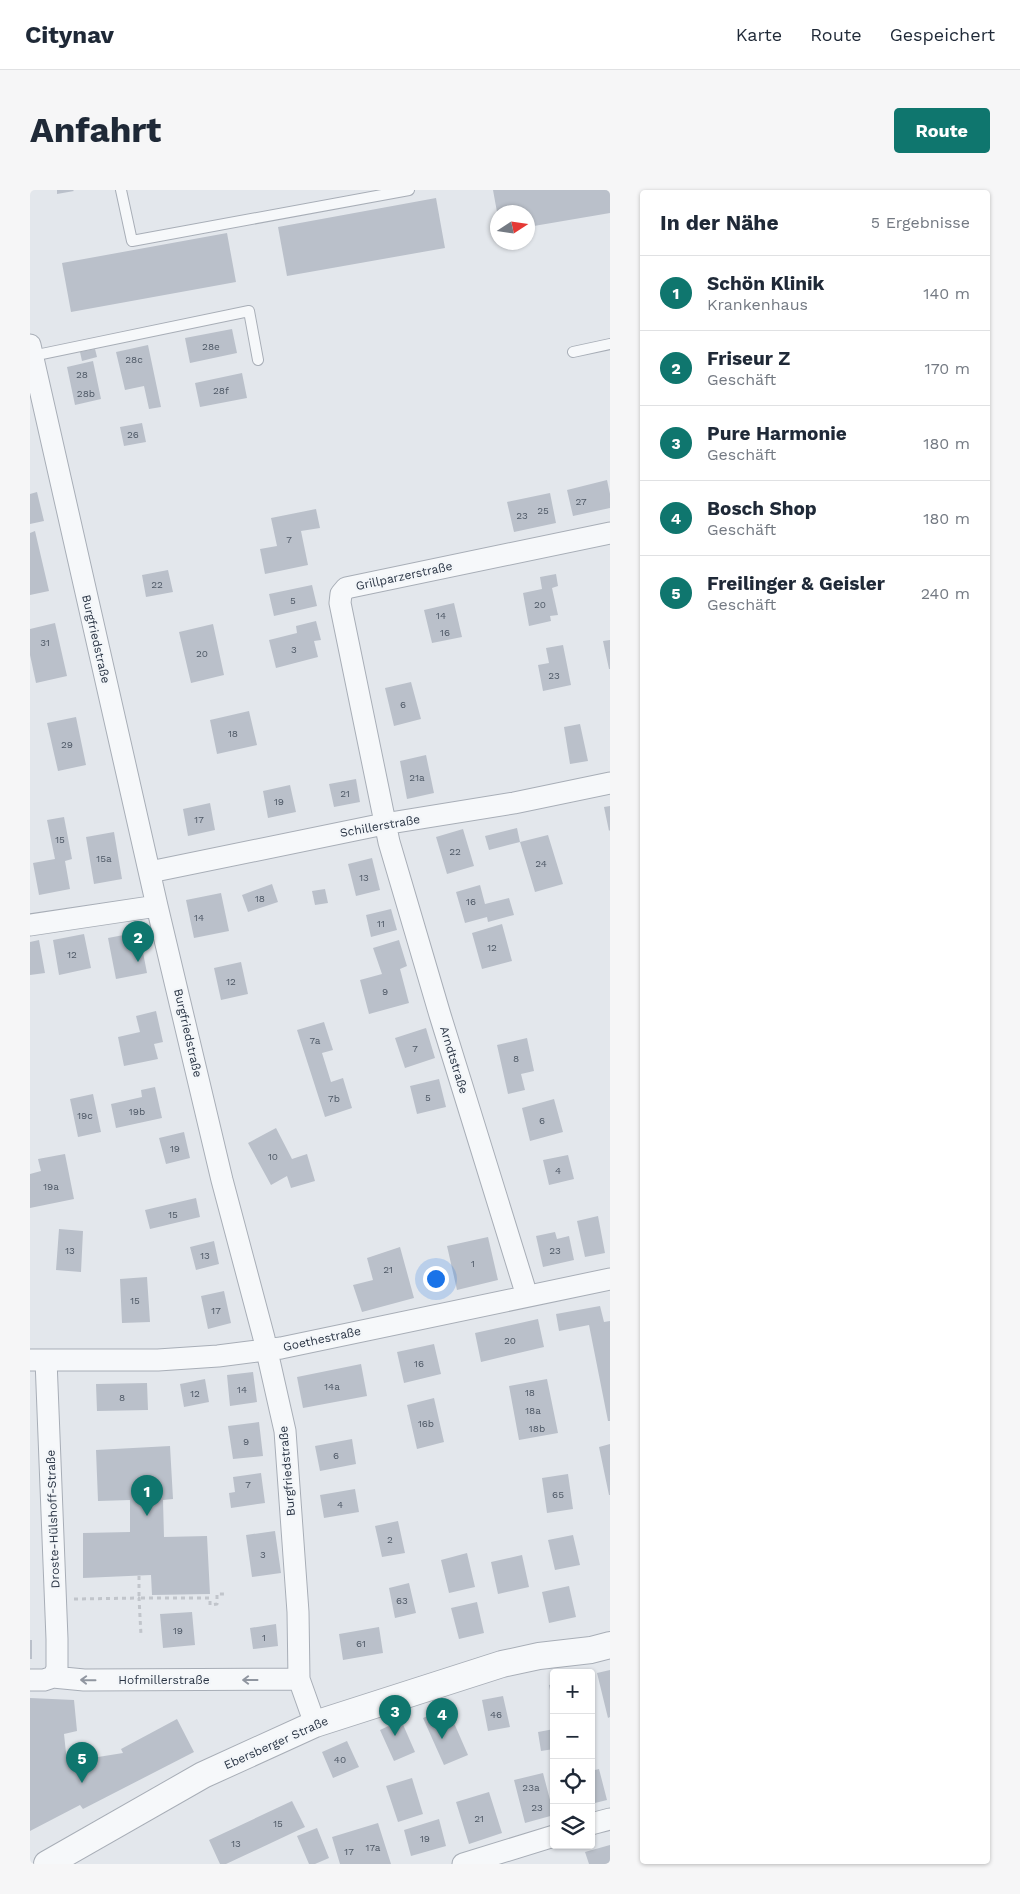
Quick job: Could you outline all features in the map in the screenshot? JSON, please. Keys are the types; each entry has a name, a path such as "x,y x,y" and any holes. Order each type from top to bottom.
{"street":[{"name":"Burgfriedstraße","path":"31,352 157,906 222,1180 267,1350 285,1431 298,1612 299,1679 315,1724"},
{"name":"Grillparzerstraße","path":"384,824 340,603 341,594 346,588 610,532"},
{"name":"Schillerstraße","path":"150,872 384,824 514,803 610,784"},
{"name":"Arndtstraße","path":"384,824 440,1015 527,1296"},
{"path":"30,925 157,906"},
{"name":"Goethestraße","path":"38,1360 158,1360 267,1350 610,1279"},
{"name":"Droste-Hülshoff-Straße","path":"38,1360 55,1599 57,1668 53,1677"},
{"name":"Ebersberger Straße","path":"47,1864 203,1776 315,1724 502,1664 610,1645"},
{"name":"Hofmillerstraße","path":"30,1680 44,1680 53,1677 84,1680 299,1679"},
{"path":"595,1823 610,1819"},
{"path":"463,1864 550,1837"}],"lane":[{"path":"121,190 132,241 409,190"},
{"path":"31,352 249,311 258,360"},
{"path":"573,352 610,344"}],"path":[{"path":"139,1576 141,1635"},
{"path":"55,1599 210,1598 210,1605 217,1604 217,1594 227,1594"}],"building":[{"path":"57,190 73,190 74,191 57,194"},
{"path":"493,190 610,190 610,213 535,226 535,205 496,205"},
{"path":"436,198 445,248 287,276 278,227"},
{"path":"227,233 236,282 71,312 62,263"},
{"path":"232,329 237,353 190,363 185,338"},
{"path":"148,345 161,407 149,409 144,386 125,390 116,352"},
{"path":"95,349 97,357 82,361 80,352"},
{"path":"93,361 101,399 75,405 67,367"},
{"path":"242,373 247,398 200,407 195,383"},
{"path":"142,423 146,442 124,446 120,427"},
{"path":"607,480 610,508 573,516 567,490"},
{"path":"37,492 44,521 30,524 30,494"},
{"path":"550,493 556,523 514,532 507,502"},
{"path":"316,509 320,528 301,531 308,565 265,574 260,549 277,546 271,518"},
{"path":"35,531 49,591 30,595 30,533"},
{"path":"168,570 173,592 146,597 142,575"},
{"path":"556,574 558,586 552,588 558,615 550,616 551,621 529,626 523,593 542,589 540,577"},
{"path":"312,585 317,606 274,616 269,594"},
{"path":"454,603 462,637 432,643 424,610"},
{"path":"316,621 321,640 314,641 318,657 276,668 269,640 297,633 296,626"},
{"path":"55,623 67,676 36,683 30,655 30,629"},
{"path":"213,624 224,675 191,683 179,632"},
{"path":"610,640 610,669 609,669 603,641"},
{"path":"563,645 571,685 543,691 538,665 549,663 546,648"},
{"path":"411,682 421,719 394,726 385,688"},
{"path":"249,711 257,745 217,754 210,720"},
{"path":"76,717 86,765 58,771 47,723"},
{"path":"580,724 588,761 570,764 564,727"},
{"path":"426,755 434,793 407,799 400,761"},
{"path":"356,779 360,802 334,807 329,784"},
{"path":"290,785 296,812 268,818 263,791"},
{"path":"210,803 215,830 188,836 183,809"},
{"path":"610,806 610,830 609,831 604,807"},
{"path":"64,817 72,859 65,861 70,889 39,895 33,863 55,859 47,820"},
{"path":"517,828 520,842 489,850 485,836"},
{"path":"463,829 474,866 447,874 436,837"},
{"path":"114,832 122,879 94,884 86,837"},
{"path":"548,835 563,884 535,892 520,842"},
{"path":"372,858 380,890 356,896 348,864"},
{"path":"272,884 278,902 248,912 242,895"},
{"path":"480,885 485,904 509,898 514,915 488,922 487,917 465,923 456,892"},
{"path":"325,889 328,903 315,905 312,891"},
{"path":"221,893 229,931 194,938 186,900"},
{"path":"391,909 397,930 371,937 366,915"},
{"path":"502,924 512,961 482,969 472,933"},
{"path":"139,932 147,973 116,979 108,938"},
{"path":"84,934 91,968 59,975 53,940"},
{"path":"39,940 45,973 30,975 30,942"},
{"path":"399,940 407,966 400,969 409,1003 369,1014 360,980 382,974 373,948"},
{"path":"241,962 248,994 221,1000 214,968"},
{"path":"156,1011 163,1042 154,1044 158,1059 124,1066 118,1037 140,1032 136,1016"},
{"path":"324,1022 333,1050 322,1053 331,1082 343,1078 352,1108 325,1117 297,1030"},
{"path":"426,1028 435,1058 405,1068 395,1038"},
{"path":"527,1038 534,1071 521,1074 525,1090 508,1094 497,1045"},
{"path":"439,1079 446,1107 417,1114 410,1086"},
{"path":"155,1087 162,1118 116,1128 111,1104 142,1097 141,1090"},
{"path":"93,1094 101,1132 78,1137 70,1099"},
{"path":"554,1099 563,1132 530,1141 522,1108"},
{"path":"276,1128 292,1159 307,1154 315,1181 291,1188 287,1176 271,1185 248,1143"},
{"path":"184,1132 190,1158 166,1164 159,1138"},
{"path":"65,1154 74,1199 30,1208 30,1174 41,1171 38,1159"},
{"path":"568,1155 574,1179 549,1185 543,1160"},
{"path":"196,1198 200,1217 150,1229 145,1210"},
{"path":"598,1216 605,1253 585,1257 577,1221"},
{"path":"59,1229 83,1231 81,1272 56,1270"},
{"path":"555,1232 557,1239 569,1236 574,1260 543,1267 536,1236"},
{"path":"488,1237 498,1280 457,1290 447,1246"},
{"path":"214,1241 219,1264 196,1270 190,1247"},
{"path":"400,1247 414,1298 362,1312 353,1285 373,1280 367,1258"},
{"path":"147,1277 150,1322 122,1323 120,1279"},
{"path":"224,1291 231,1323 208,1329 201,1296"},
{"path":"600,1306 604,1322 610,1321 610,1421 608,1421 589,1325 559,1331 556,1314"},
{"path":"538,1319 544,1347 481,1362 475,1333"},
{"path":"434,1344 441,1374 404,1383 397,1352"},
{"path":"361,1364 367,1396 303,1408 297,1377"},
{"path":"253,1372 257,1402 230,1406 227,1375"},
{"path":"205,1379 209,1402 184,1407 180,1384"},
{"path":"547,1379 558,1433 519,1440 509,1386"},
{"path":"147,1383 148,1410 97,1411 96,1384"},
{"path":"434,1398 444,1442 417,1449 407,1405"},
{"path":"259,1422 263,1456 233,1459 228,1426"},
{"path":"352,1439 356,1464 320,1471 315,1446"},
{"path":"610,1444 610,1495 609,1495 599,1447"},
{"path":"170,1446 173,1499 163,1500 164,1537 207,1536 210,1594 152,1595 151,1575 83,1578 83,1533 130,1532 130,1500 98,1501 96,1450"},
{"path":"261,1473 265,1503 231,1508 229,1493 235,1492 233,1477"},
{"path":"568,1474 573,1509 547,1513 542,1478"},
{"path":"355,1489 359,1512 324,1518 320,1495"},
{"path":"398,1521 405,1553 382,1557 375,1526"},
{"path":"275,1531 281,1573 252,1577 246,1535"},
{"path":"573,1535 580,1565 555,1570 548,1540"},
{"path":"467,1553 475,1587 449,1593 441,1560"},
{"path":"522,1555 529,1587 498,1594 491,1562"},
{"path":"409,1583 416,1613 395,1618 389,1588"},
{"path":"569,1586 576,1617 549,1623 542,1592"},
{"path":"477,1602 484,1633 459,1639 451,1608"},
{"path":"192,1612 195,1645 163,1648 160,1614"},
{"path":"276,1624 278,1646 253,1649 250,1628"},
{"path":"379,1627 383,1653 343,1660 339,1634"},
{"path":"30,1640 32,1640 32,1659 30,1659"},
{"path":"610,1670 610,1717 608,1718 597,1673"},
{"path":"503,1696 510,1727 488,1731 482,1700"},
{"path":"30,1698 74,1700 77,1731 64,1734 67,1762 123,1753 121,1749 177,1719 194,1752 83,1809 80,1805 30,1831"},
{"path":"438,1712 445,1727 454,1723 468,1755 444,1765 423,1718"},
{"path":"401,1720 415,1752 394,1761 380,1730"},
{"path":"550,1730 550,1750 541,1751 538,1732"},
{"path":"347,1741 359,1767 333,1778 322,1752"},
{"path":"599,1769 607,1800 595,1803 595,1770"},
{"path":"543,1773 550,1800 550,1816 525,1823 514,1780"},
{"path":"412,1778 423,1814 398,1822 386,1786"},
{"path":"489,1792 502,1833 469,1844 456,1802"},
{"path":"292,1801 305,1827 226,1864 220,1864 209,1840"},
{"path":"439,1819 446,1846 411,1856 404,1830"},
{"path":"378,1823 391,1864 340,1864 332,1837"},
{"path":"317,1828 329,1858 315,1864 309,1864 297,1836"},
{"path":"610,1845 610,1864 589,1864 585,1852"}],"place":[{"name":"Friseur Z","path":"138,962"},
{"name":"Schön Klinik","path":"147,1516"},
{"name":"Pure Harmonie","path":"395,1736"},
{"name":"Bosch Shop","path":"442,1739"},
{"name":"Freilinger & Geisler","path":"82,1783"}]}
